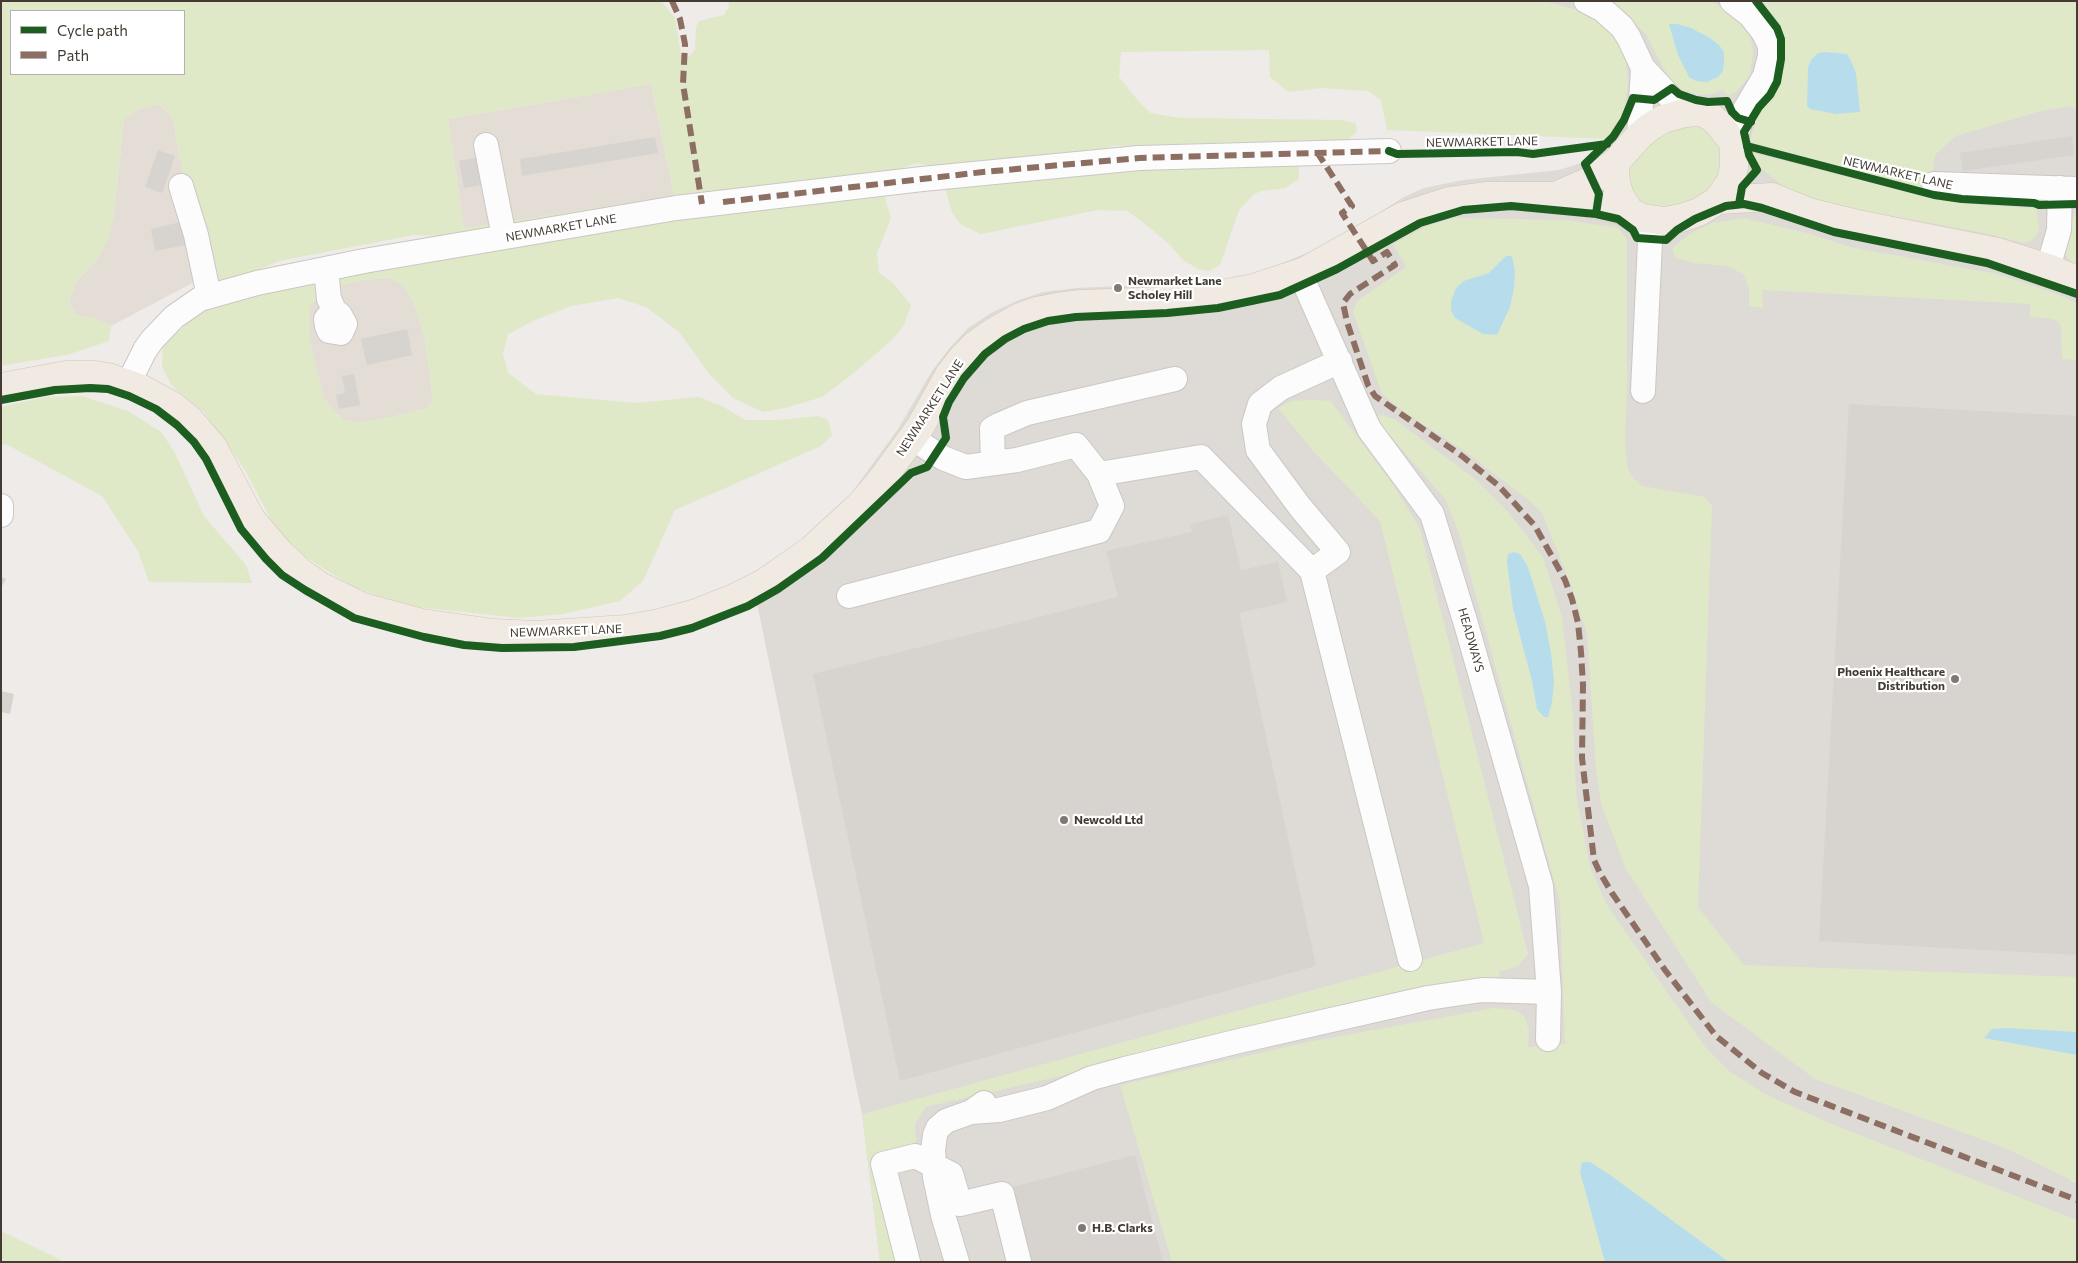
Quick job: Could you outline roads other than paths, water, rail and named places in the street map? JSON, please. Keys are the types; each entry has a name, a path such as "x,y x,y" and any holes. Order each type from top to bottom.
{"main road":[{"name":"NEWMARKET LANE","path":"1555,196 1592,180 1616,162 1639,136 1663,119 1693,112 1719,124 1734,149 1772,197"},
{"name":"NEWMARKET LANE","path":"1,387 44,378 81,374 108,377 128,384 173,406 189,419 213,447 251,519 264,535 300,572 320,586 346,600 384,614 441,626 494,633 536,635 626,629 659,623 687,615 734,598 764,583 788,567 839,526 860,506 912,438 949,375 974,345 1018,318 1037,311 1065,306 1174,301 1218,296 1253,288 1300,273 1331,258 1403,216 1450,201 1479,196 1555,196 1665,221 1682,218 1699,212 1718,200 1731,181 1734,149"},
{"path":"1616,162 1615,174 1620,196 1640,216"},
{"name":"NEWMARKET LANE","path":"1718,200 1772,197 1809,212 1828,217 1976,247 2048,268 2077,280"}],"street":[{"path":"1586,1 1603,10 1622,27 1644,68 1693,112 1719,110 1749,100"},
{"path":"1732,1 1758,24 1770,46 1770,56 1765,76 1743,113 1734,149"},
{"path":"1639,136 1644,68"},
{"path":"486,145 504,237"},
{"name":"NEWMARKET LANE","path":"128,384 145,350 158,334 188,306 209,296 257,283 326,269 676,208 983,172 1139,158 1389,151"},
{"name":"NEWMARKET LANE","path":"1934,184 2068,189 2060,230 2048,268"},
{"path":"181,186 196,235 209,296"},
{"path":"1640,216 1643,391"},
{"path":"326,269 329,299 334,310"},
{"name":"HEADWAYS","path":"1300,273 1369,429 1432,514 1466,624 1540,886 1549,992 1548,1039"},
{"path":"1312,571 1338,552 1300,507 1258,450 1254,424 1260,404 1281,388 1340,361"},
{"path":"988,464 992,429 1027,413 1175,379"},
{"path":"849,596 1099,531 1112,506 1099,474 1076,444 1017,460 966,467 944,458 912,438"},
{"path":"1099,474 1201,457 1312,571 1410,959"},
{"path":"1,506 1,516"},
{"path":"957,1262 943,1215 934,1165 933,1150 938,1128 946,1121 972,1112 999,1110 1047,1098 1092,1078 1239,1040 1428,998 1482,990 1549,992"},
{"path":"908,1262 883,1164 915,1156 951,1174 960,1204 1002,1194 1019,1262"}],"water":[{"path":"1669,24 1689,27 1719,45 1724,52 1724,62 1723,71 1718,77 1707,82 1696,81 1689,77 1678,55"},
{"path":"1818,53 1847,54 1850,59 1856,73 1860,112 1836,114 1810,109 1807,106 1808,68 1811,60"},
{"path":"1506,256 1512,256 1515,271 1510,307 1497,335 1483,334 1455,318 1451,310 1451,301 1456,288 1464,281 1489,273"},
{"path":"1514,552 1520,554 1528,567 1545,622 1554,682 1548,717 1544,717 1537,709 1532,681 1513,609 1507,562 1508,554"},
{"path":"2007,1028 2077,1032 2077,1055 1984,1038 1992,1029"},
{"path":"1582,1162 1590,1162 1610,1175 1729,1262 1605,1262 1580,1172"}],"place":[{"name":"Newmarket Lane Scholey Hill","path":"1118,288"},
{"name":"Phoenix Healthcare Distribution","path":"1955,679"},
{"name":"Newcold Ltd","path":"1064,820"},
{"name":"H.B. Clarks","path":"1082,1228"}]}
